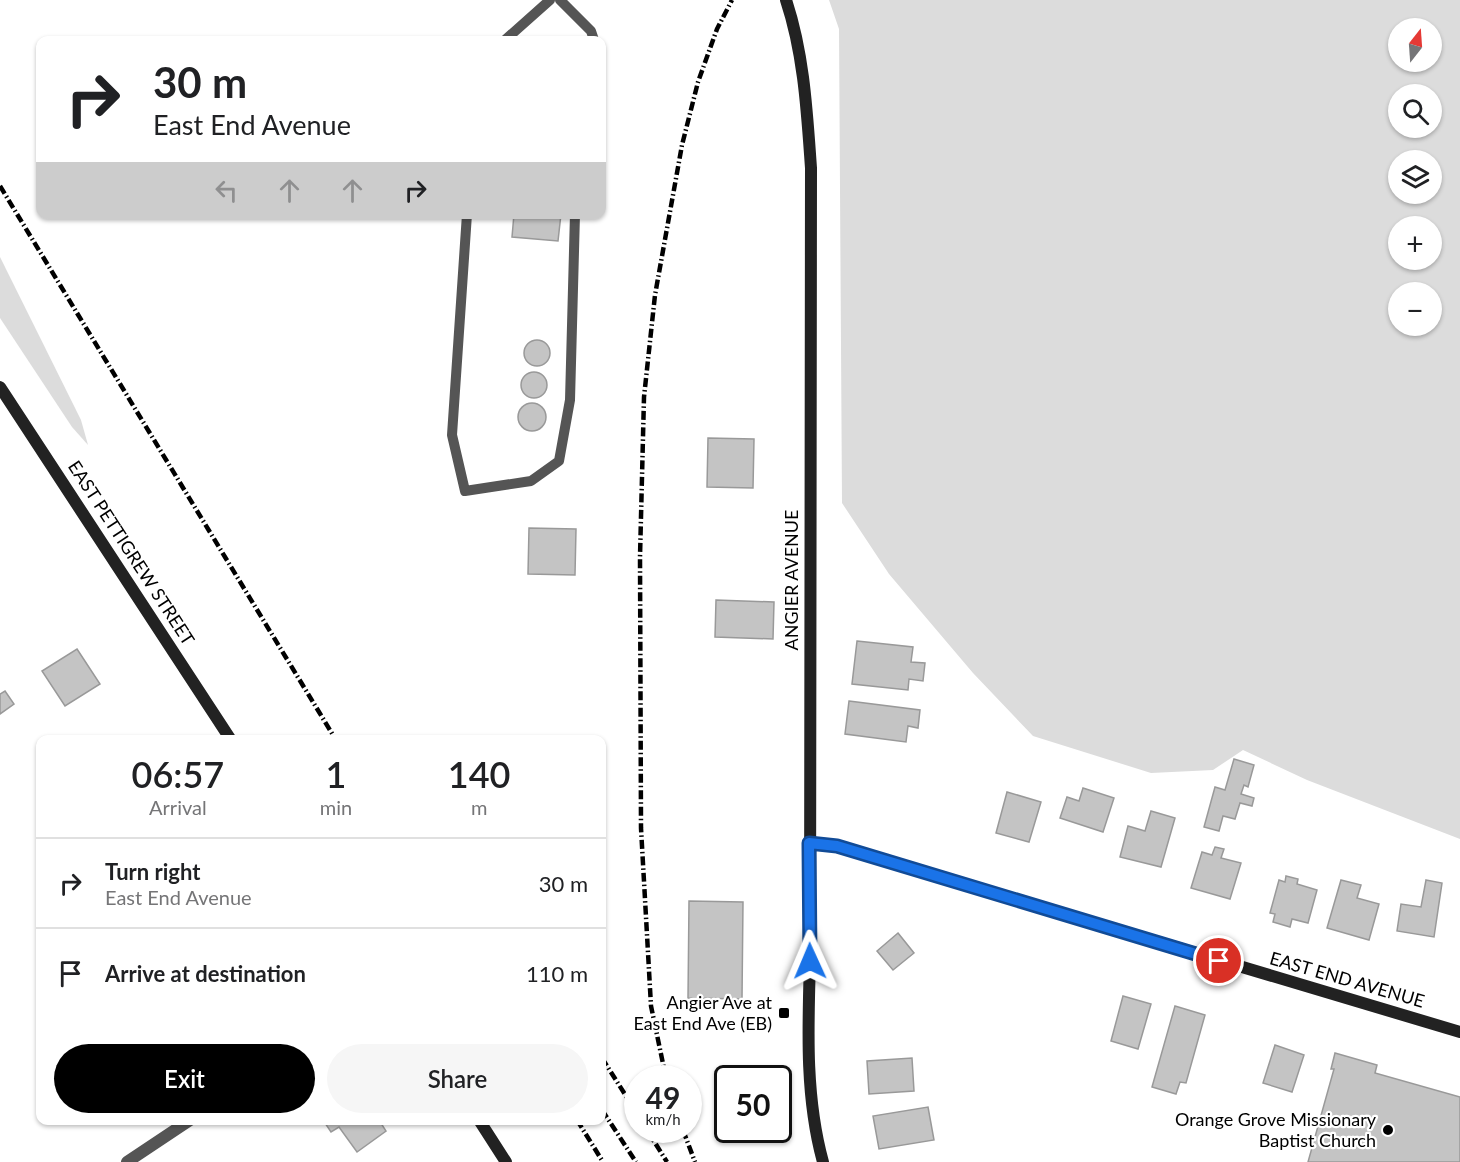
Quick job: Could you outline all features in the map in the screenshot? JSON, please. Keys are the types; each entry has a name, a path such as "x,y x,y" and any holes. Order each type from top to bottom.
{"main road":[{"name":"ANGIER AVENUE","path":"786,0 793,20 806,93 811,168 810,961 807,1034 813,1108 823,1162"},
{"name":"EAST PETTIGREW STREET","path":"0,387 228,735"},
{"name":"EAST END AVENUE","path":"809,843 837,846 1460,1032"},
{"path":"482,1125 506,1162"}],"street":[{"path":"127,1162 182,1125"}],"lane":[{"path":"510,36 550,0"},
{"path":"560,0 591,31 593,36"},
{"path":"467,219 452,435 465,491 531,481 559,460 570,400 574,219"}],"shaded area":[{"path":"829,0 1460,0 1460,839 1307,780 1243,750 1213,770 1151,773 1033,736 973,673 889,574 842,503 839,29"},
{"path":"0,257 81,420 88,445 72,427 0,318"}],"building":[{"path":"514,219 560,219 558,241 512,237"},
{"path":"537,340 547,343 550,353 547,363 537,366 527,363 524,353 527,343"},
{"path":"534,372 544,375 547,385 544,395 534,398 524,395 521,385 524,375"},
{"path":"532,403 542,407 546,417 542,427 532,431 522,427 518,417 522,407"},
{"path":"708,438 754,439 753,488 707,487"},
{"path":"529,528 576,529 575,575 528,574"},
{"path":"716,600 774,602 773,639 715,637"},
{"path":"857,641 913,647 911,662 925,663 923,681 909,679 908,690 852,684"},
{"path":"77,649 100,684 65,706 42,671"},
{"path":"5,691 14,704 0,714 0,694"},
{"path":"849,701 920,710 918,728 908,726 906,742 845,734"},
{"path":"1234,759 1254,765 1248,787 1244,785 1241,794 1254,798 1252,806 1240,803 1235,819 1223,816 1219,831 1204,827 1215,787 1225,790"},
{"path":"1083,788 1114,798 1103,832 1060,818 1067,797 1079,801"},
{"path":"1007,792 1041,802 1029,842 996,833"},
{"path":"1151,811 1175,818 1161,867 1120,857 1128,826 1145,831"},
{"path":"1215,847 1224,849 1221,858 1241,863 1230,899 1191,888 1202,852 1212,855"},
{"path":"1286,876 1298,879 1297,884 1317,890 1308,923 1292,919 1290,927 1273,922 1275,914 1270,913 1279,880 1285,882"},
{"path":"1341,880 1361,885 1357,898 1379,904 1369,940 1327,928"},
{"path":"1426,880 1442,883 1434,937 1397,931 1401,904 1421,907"},
{"path":"689,901 743,902 742,999 688,998"},
{"path":"898,933 914,953 893,970 877,951"},
{"path":"1123,996 1151,1004 1138,1049 1111,1041"},
{"path":"1175,1006 1205,1015 1186,1083 1180,1082 1176,1094 1152,1087"},
{"path":"1275,1045 1304,1055 1292,1092 1263,1083"},
{"name":"Orange Grove Missionary Baptist Church","path":"1335,1053 1377,1065 1375,1073 1460,1097 1460,1162 1308,1162 1334,1069 1331,1069"},
{"path":"912,1058 914,1091 869,1094 867,1061"},
{"path":"928,1107 934,1140 879,1149 873,1116"},
{"path":"326,1125 382,1125 386,1131 357,1152 339,1127 331,1132"}],"railway":[{"path":"663,1065 651,1006 641,828 640,557 644,397 655,295 682,145 698,82 717,29 732,0"},
{"path":"0,186 333,735"},
{"path":"606,1064 624,1093"},
{"path":"606,1116 636,1162"},
{"path":"580,1125 603,1162"},
{"path":"655,1143 667,1162"},
{"path":"688,1143 695,1162"}],"place":[{"name":"Angier Ave at East End Ave (EB)","path":"784,1013"},
{"name":"Orange Grove Missionary Baptist Church","path":"1388,1130"}],"route":[{"path":"810,961 809,843 837,846 1219,961"}]}
